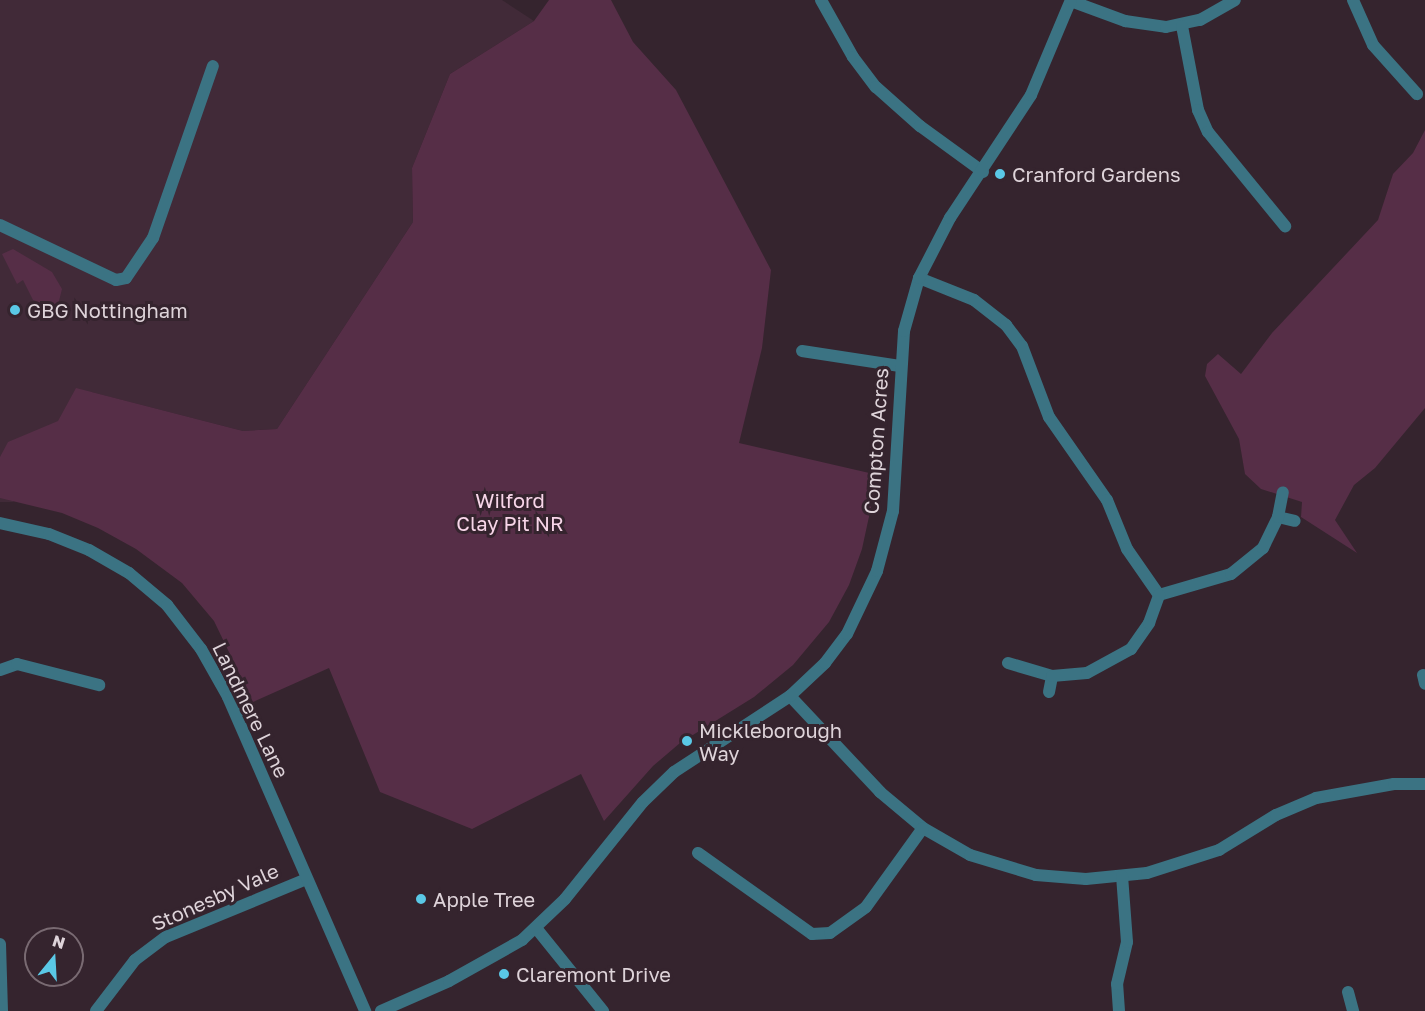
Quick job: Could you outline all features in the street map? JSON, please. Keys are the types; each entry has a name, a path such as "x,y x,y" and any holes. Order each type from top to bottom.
{"street":[{"path":"821,0 853,57 876,87 920,126 983,172"},
{"path":"1071,1 1147,26 1182,26 1222,10 1235,0"},
{"path":"1353,0 1374,45 1416,94"},
{"name":"Compton Acres","path":"381,1011 511,948 536,928 674,771 790,696 825,663 847,634 877,571 893,511 900,366 904,331 919,278 930,252 983,172 1043,72 1071,1"},
{"path":"1182,26 1198,110 1208,132 1285,226"},
{"path":"0,225 116,280 126,278 153,238 213,66"},
{"path":"919,278 974,300 1006,325 1022,346 1049,417 1107,500 1127,549 1159,595"},
{"path":"802,351 900,366"},
{"path":"1159,595 1232,574 1263,548 1278,517 1283,492"},
{"path":"1278,517 1295,521"},
{"name":"Landmere Lane","path":"0,523 49,534 89,550 129,573 167,605 201,649 228,697 365,1011"},
{"path":"1008,663 1052,676 1087,673 1131,649 1149,623 1159,595"},
{"path":"0,670 17,664 99,685"},
{"path":"1049,692 1052,676"},
{"path":"790,696 880,792 923,828 969,855 1027,873 1086,879 1122,876 1186,863 1219,850 1276,815 1316,798 1394,784 1425,784"},
{"path":"698,853 812,934 830,933 866,907 923,828"},
{"path":"1119,1011 1116,984 1127,942 1122,876"},
{"name":"Stonesby Vale","path":"96,1011 135,960 166,937 308,879"},
{"path":"536,928 603,1011"},
{"path":"0,944 2,1011"},
{"path":"1348,992 1353,1011"}],"shaded area":[{"path":"0,0 502,0 534,21 450,74 412,168 413,222 277,429 243,431 91,392 13,502 0,502"}],"green space":[{"name":"Wilford Clay Pit NR","path":"549,0 611,0 633,42 676,90 771,270 762,348 739,443 878,475 862,549 849,585 829,622 793,665 754,697 680,743 653,766 604,821 581,774 472,829 380,792 329,668 253,702 214,621 182,583 136,549 98,528 62,513 0,498 0,457 8,442 58,421 76,388 243,431 277,429 413,222 412,168 450,74 534,21"},
{"path":"1425,130 1425,408 1375,468 1354,485 1335,520 1357,553 1301,517 1302,502 1261,489 1245,474 1239,439 1205,376 1207,364 1218,354 1241,374 1272,333 1378,220 1393,174 1413,153"},
{"path":"13,249 52,272 62,289 57,309 33,300 23,280 17,284 2,254"}],"place":[{"name":"Cranford Gardens","path":"1000,174"},
{"name":"GBG Nottingham","path":"15,310"},
{"name":"Mickleborough Way","path":"687,741"},
{"name":"Apple Tree","path":"421,899"},
{"name":"Claremont Drive","path":"504,974"}]}
